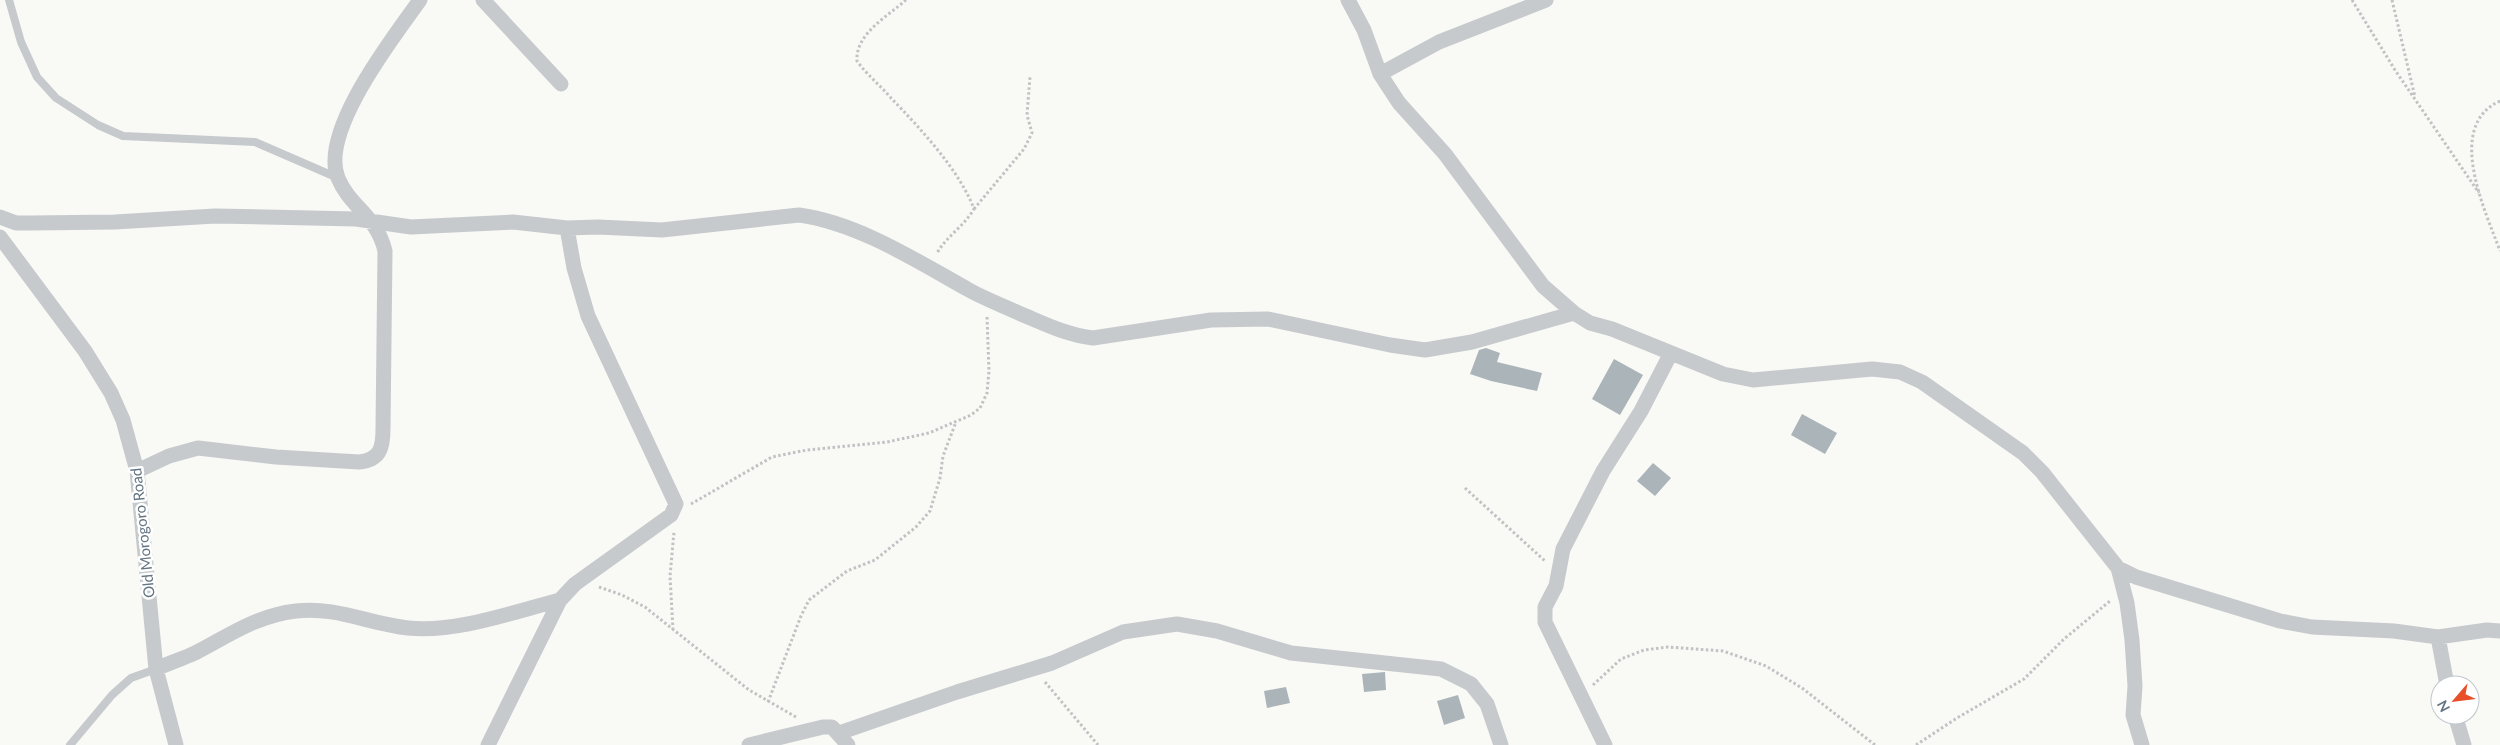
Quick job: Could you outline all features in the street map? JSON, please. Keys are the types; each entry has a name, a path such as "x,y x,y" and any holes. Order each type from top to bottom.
{"street":[{"path":"137,471 169,456 198,448 276,457 359,462 369,461 379,454 383,446 385,251 381,235 373,222 338,179 334,161 337,140 354,100 420,0"},
{"path":"483,0 561,84"},
{"path":"1348,0 1364,30 1380,74 1399,103 1445,154 1488,209 1542,286 1574,313 1590,323 1612,329 1723,374 1753,380 1872,369 1900,372 1922,382 2023,453 2075,511 2118,568 2124,589 2132,640 2135,686 2133,715 2142,745"},
{"path":"1380,74 1439,42 1546,0"},
{"path":"0,218 16,223 32,223 115,222 215,216 356,218 411,227 513,222 566,228 598,227 662,230 799,215 820,218 844,226 929,267 987,299 1054,329 1076,336 1093,338 1211,320 1268,319 1390,346 1425,350 1472,342 1574,313"},
{"path":"488,745 560,600 575,584 671,515 677,508 588,316 574,268 566,228"},
{"name":"Old Morogoro Road","path":"0,237 85,351 111,393 123,420 137,471 156,669 176,745"},
{"path":"1605,745 1582,694 1545,622 1545,608 1560,575 1563,549 1603,471 1641,411 1671,353"},
{"path":"2118,568 2170,588 2280,621 2312,627 2394,631 2438,637 2487,630 2500,631"},
{"path":"156,669 194,653 248,623 270,615 298,611 340,613 407,628 428,629 470,624 560,600"},
{"path":"749,745 823,727 832,727 843,739 957,692 1081,652 1123,632 1177,624 1217,630 1291,653 1441,669 1471,684 1487,704 1501,745"},
{"path":"2438,637 2445,675"},
{"path":"2458,725 2464,745"}],"lane":[{"path":"9,0 21,42 37,77 56,98 98,125 123,136 131,137 255,142 338,179"},
{"path":"70,745 112,695 131,678 156,669"}],"path":[{"path":"906,0 871,30 856,51 857,61 913,122 952,170 963,184 974,209"},
{"path":"2352,0 2416,100 2479,192"},
{"path":"2392,0 2416,100"},
{"path":"929,267 944,242 1024,149 1032,133 1027,115 1030,77"},
{"path":"2500,101 2494,104 2479,120 2471,144 2472,164 2479,192 2500,251"},
{"path":"673,631 670,576 677,508 772,457 807,450 887,442 929,433 957,421 980,408 987,393 989,371 987,299"},
{"path":"768,702 809,600 847,571 875,560 916,527 930,510 940,478 943,456 957,421"},
{"path":"1465,488 1560,575"},
{"path":"575,584 600,587 622,594 645,607 749,690 792,715 823,727"},
{"path":"1916,745 1957,718 2024,679 2064,639 2124,589"},
{"path":"1582,694 1621,659 1644,650 1668,647 1724,651 1766,666 1802,688 1875,745"},
{"path":"1033,668 1098,745"}],"building":[{"path":"1486,348 1500,353 1497,362 1542,373 1537,391 1491,381 1470,374 1479,350"},
{"path":"1614,359 1643,375 1620,415 1592,399"},
{"path":"1802,414 1837,433 1825,454 1791,435"},
{"path":"1653,463 1671,478 1655,496 1637,481"},
{"path":"1385,672 1386,690 1364,692 1362,674"},
{"path":"1286,687 1290,703 1267,708 1264,691"},
{"path":"1458,695 1465,718 1444,725 1437,701"}]}
